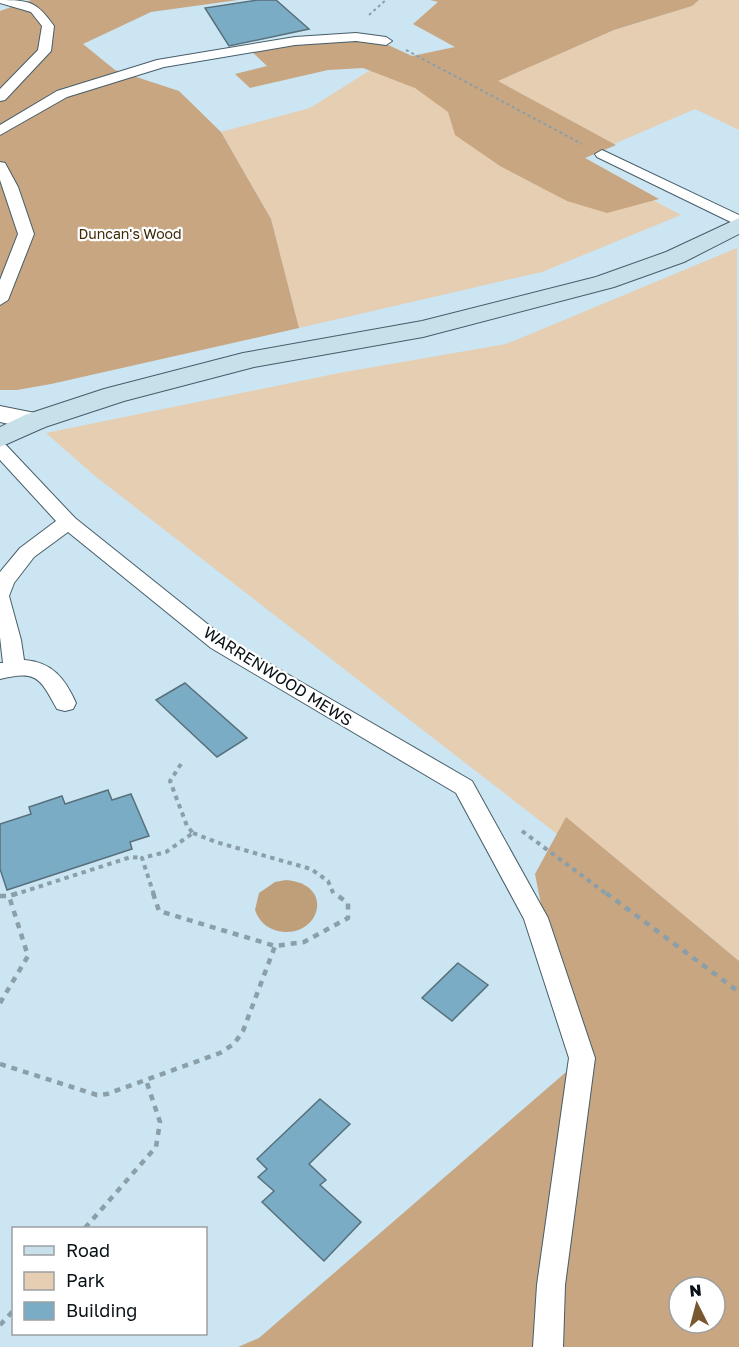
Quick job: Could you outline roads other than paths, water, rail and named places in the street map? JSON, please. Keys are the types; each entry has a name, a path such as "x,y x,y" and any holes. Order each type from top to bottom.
{"main road":[{"path":"0,438 35,421 114,395 252,359 423,329 605,282 675,257 738,225"}],"street":[{"path":"0,414 35,421"}],"lane":[{"path":"0,97 44,51 48,26 35,9 3,0"},
{"path":"0,130 62,94 162,63 295,41 357,37 386,40"},
{"path":"602,154 738,225"},
{"path":"0,166 5,186 26,234 0,300"},
{"name":"WARRENWOOD MEWS","path":"0,449 68,522 218,643 464,787 537,918 582,1058 551,1285 548,1347"},
{"path":"65,703 55,680 38,669 7,669 11,640 0,596 2,584 10,571 24,556 68,522"}],"park label":[{"name":"Duncan's Wood","path":"130,233"}]}
